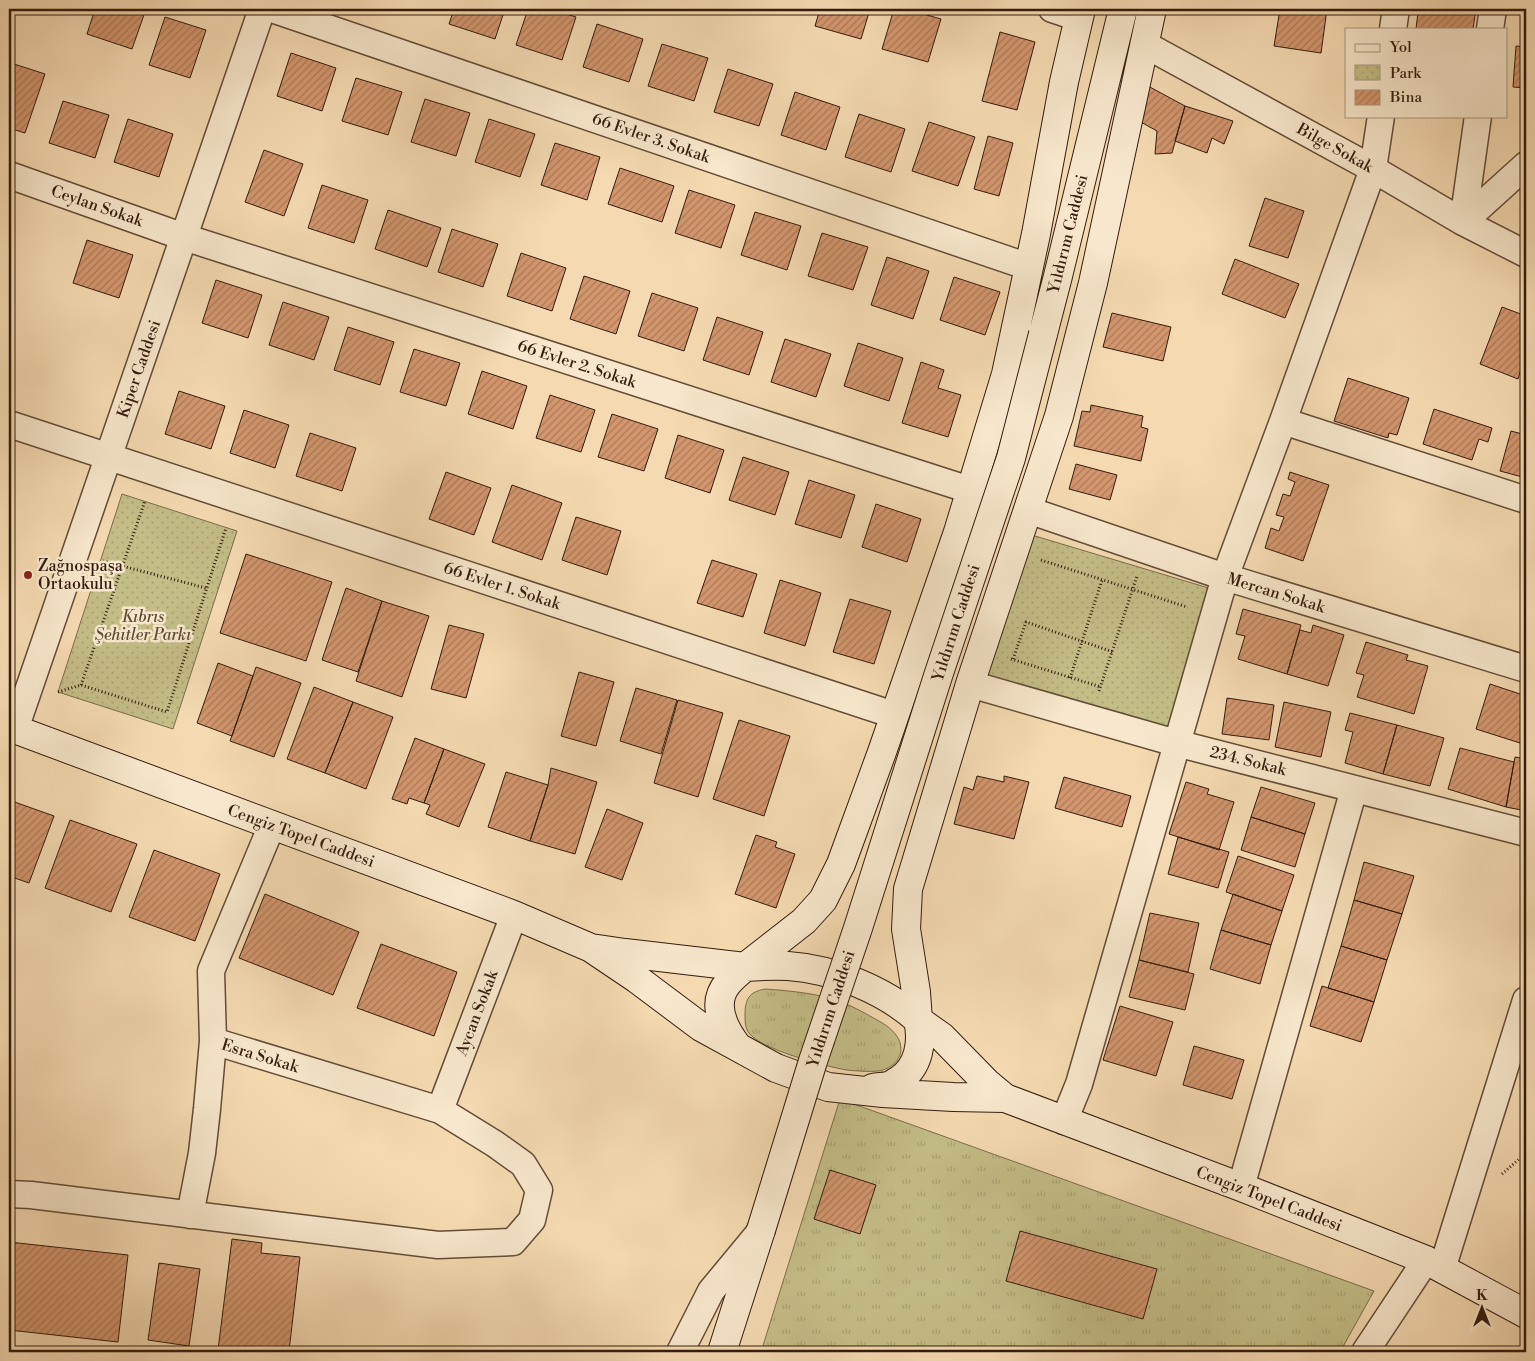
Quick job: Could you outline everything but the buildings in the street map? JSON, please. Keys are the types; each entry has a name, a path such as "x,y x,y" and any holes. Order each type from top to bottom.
{"main road":[{"name":"Yıldırım Caddesi","path":"722,1352 813,1061 1011,458 1123,9"},
{"path":"861,1090 890,1086 904,1076 915,1064 919,1049 920,1030 906,929 908,889 970,684 1059,416 1093,283 1152,9"},
{"path":"738,1047 727,1033 721,1021 721,995 727,984 745,967 804,921 823,900 841,864 958,532 1006,374 1029,267 1064,82 1080,13"},
{"name":"Cengiz Topel Caddesi","path":"12,728 514,916 591,948"},
{"path":"591,948 625,954 745,967 789,966 825,972 850,981 889,997 942,1037 987,1083 1005,1098"},
{"path":"591,948 637,979 701,1027 776,1068 828,1086 884,1093 1005,1098"},
{"name":"Cengiz Topel Caddesi","path":"1005,1098 1241,1187 1434,1264 1526,1314"}],"street":[{"name":"Kiper Caddesi","path":"12,728 109,456 262,9"},
{"name":"66 Evler 3. Sokak","path":"272,9 1029,267"},
{"path":"1052,9 1080,13"},
{"path":"1393,28 1396,9"},
{"path":"1490,28 1493,9"},
{"name":"Bilge Sokak","path":"1144,44 1373,169 1463,222 1526,254"},
{"path":"1064,1121 1079,1084 1225,577 1373,169 1380,118"},
{"path":"1463,222 1478,118"},
{"path":"1463,222 1526,165"},
{"name":"Ceylan Sokak","path":"9,176 184,236"},
{"name":"66 Evler 2. Sokak","path":"184,236 970,490"},
{"path":"1283,421 1526,500"},
{"name":"66 Evler 1. Sokak","path":"9,424 894,715"},
{"name":"Mercan Sokak","path":"1028,510 1225,577 1526,669"},
{"name":"234. Sokak","path":"970,684 1176,743 1526,833"},
{"path":"1241,1187 1354,789"},
{"name":"Esra Sokak","path":"9,1194 31,1195 438,1245 513,1242 532,1220 539,1190 523,1164 440,1110 213,1041 211,971 272,825"},
{"name":"Aycan Sokak","path":"440,1110 514,916"},
{"path":"1365,1352 1434,1264 1526,1000"},
{"path":"190,1215 208,1109 213,1041"},
{"path":"680,1352 711,1291 761,1230"}],"path":[{"path":"81,685 144,501"},
{"path":"58,692 81,685 167,712 226,528"},
{"path":"1098,695 1146,550"},
{"path":"1038,559 1213,617"},
{"path":"101,560 206,588"},
{"path":"1070,678 1102,580"},
{"path":"1013,659 1026,622 1112,652"},
{"path":"1005,657 1101,687"}],"green space":[{"name":"Kıbrıs Şehitler Parkı","path":"122,494 237,531 173,729 58,692"},
{"path":"1025,533 1212,589 1168,733 982,678"},
{"path":"765,989 815,995 856,1009 890,1028 895,1034 901,1046 897,1061 889,1068 883,1070 855,1071 810,1061 766,1045 749,1033 745,1017 749,997 755,992"},
{"path":"840,1099 1374,1291 1340,1352 761,1352"}],"place":[{"name":"Zağnospaşa Ortaokulu","path":"28,575"}]}
